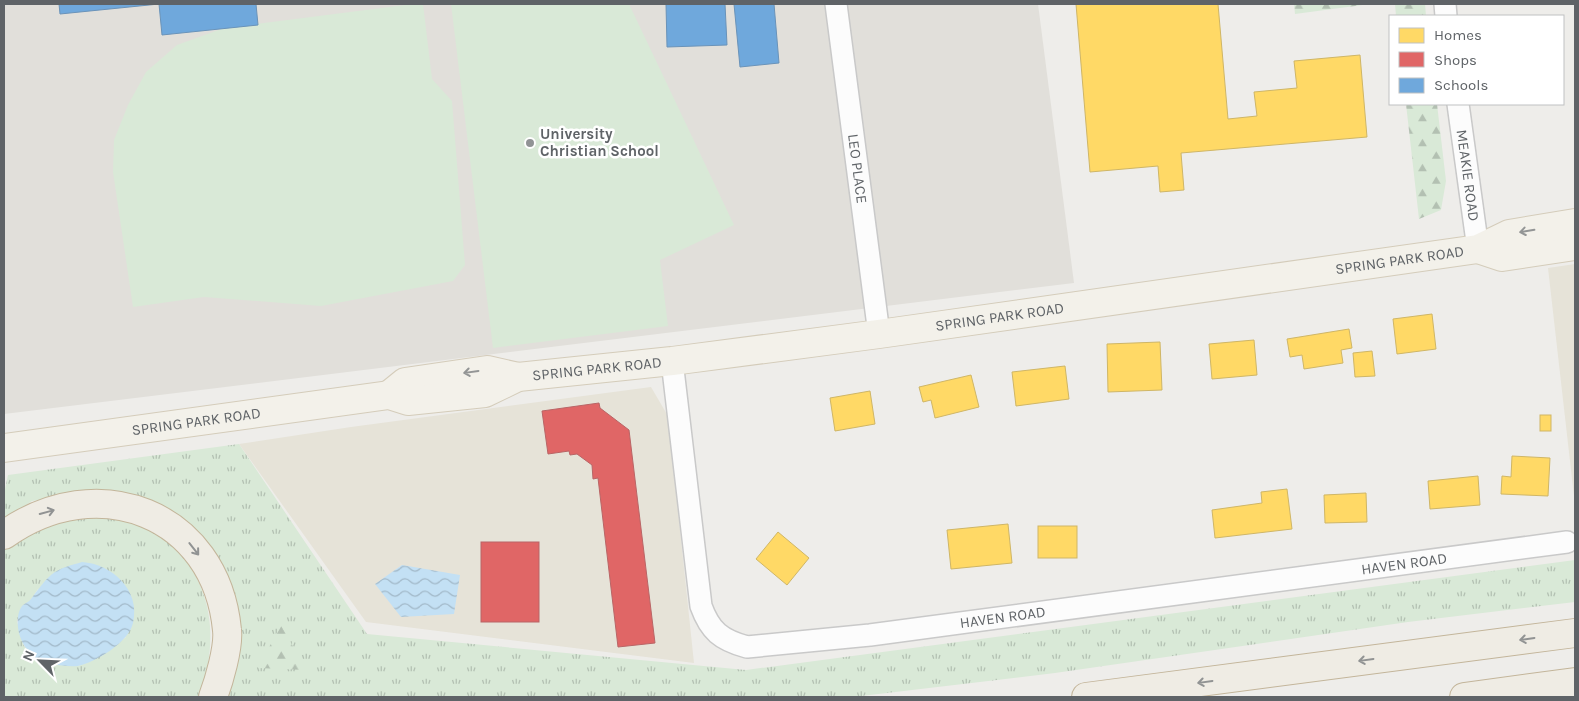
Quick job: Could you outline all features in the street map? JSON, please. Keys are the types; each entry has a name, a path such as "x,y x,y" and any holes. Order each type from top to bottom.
{"highway":[{"path":"4,535 18,524 39,514 76,505 99,503 124,505 163,521 188,541 210,570 219,591 227,632 220,676 214,697"},
{"path":"1086,697 1575,632"},
{"path":"1464,697 1575,682"}],"main road":[{"name":"SPRING PARK ROAD","path":"4,448 389,395 408,401 485,393 518,378 672,362 1478,249 1509,234 1575,223"},
{"name":"SPRING PARK ROAD","path":"1478,249 1502,257 1575,246"}],"street":[{"name":"LEO PLACE","path":"836,4 879,334"},
{"name":"MEAKIE ROAD","path":"1458,105 1478,249"},
{"name":"HAVEN ROAD","path":"672,362 701,606 707,623 718,635 733,643 747,646 880,633 1568,542"}],"shaded area":[{"name":"University Christian School","path":"4,4 1038,4 1074,283 4,414"},
{"path":"1575,264 1575,505 1548,268"},
{"path":"651,387 668,416 694,663 366,622 239,444 351,427"}],"green space":[{"path":"423,4 432,79 452,101 465,265 453,281 321,306 204,297 133,307 113,172 114,140 128,105 146,72 177,45 224,28"},
{"path":"451,4 629,4 734,225 660,260 668,326 493,348"},
{"path":"1294,4 1370,4 1295,14"},
{"path":"1395,4 1425,4 1426,15 1396,15"},
{"path":"1406,105 1437,105 1446,181 1441,210 1419,219"},
{"path":"239,444 367,634 746,670 1575,560 1575,602 1408,622 1055,673 853,697 226,697 236,631 225,570 187,522 145,500 94,492 32,501 4,520 4,494 8,475"},
{"path":"96,515 120,519 134,522 159,535 178,552 194,572 204,595 209,619 210,645 207,671 198,697 4,697 4,549 37,527","holes":["38,589 126,637 102,655 78,666 50,664 24,646 17,621 22,606 30,601"]},
{"path":"281,625 306,670 258,668"}],"water":[{"path":"82,562 104,568 122,581 133,600 133,623 119,644 102,656 85,664 75,666 44,662 32,655 21,640 18,616 22,606 30,600 51,575"},
{"path":"402,565 460,575 454,614 401,617 375,584"}],"building: Homes":[{"path":"1076,4 1218,4 1228,119 1257,116 1254,92 1297,88 1294,61 1360,55 1367,137 1181,153 1184,190 1160,192 1158,166 1090,172"},
{"path":"1432,314 1436,349 1397,354 1393,319"},
{"path":"1349,329 1352,348 1341,350 1343,363 1304,369 1302,355 1290,357 1287,339"},
{"path":"1254,340 1257,375 1212,379 1209,344"},
{"path":"1160,342 1162,390 1108,392 1107,344"},
{"path":"1372,351 1375,376 1355,377 1353,353"},
{"path":"1065,366 1069,399 1016,406 1012,372"},
{"path":"971,375 979,407 935,418 931,400 923,402 919,387"},
{"path":"870,391 875,424 835,431 830,398"},
{"path":"1540,415 1551,415 1551,431 1540,431"},
{"path":"1512,456 1550,458 1548,496 1501,494 1502,476 1511,477"},
{"path":"1478,476 1480,505 1430,509 1428,481"},
{"path":"1287,489 1292,529 1215,538 1212,510 1262,503 1261,492"},
{"path":"1366,493 1367,522 1325,523 1324,495"},
{"path":"1008,524 1012,563 951,569 947,530"},
{"path":"1038,526 1077,526 1077,558 1038,558"},
{"path":"778,532 809,558 787,585 756,559"}],"building: Shops":[{"path":"599,403 600,408 629,430 655,643 618,647 598,478 593,479 592,465 577,454 570,455 569,451 548,454 542,411"},
{"path":"481,542 539,542 539,622 481,622"}],"building: Schools":[{"path":"59,4 159,4 60,14"},
{"path":"159,4 256,4 258,25 162,35"},
{"path":"666,4 725,4 727,45 667,47"},
{"path":"734,4 774,4 779,63 740,67"}],"place":[{"name":"University Christian School","path":"530,143"}]}
